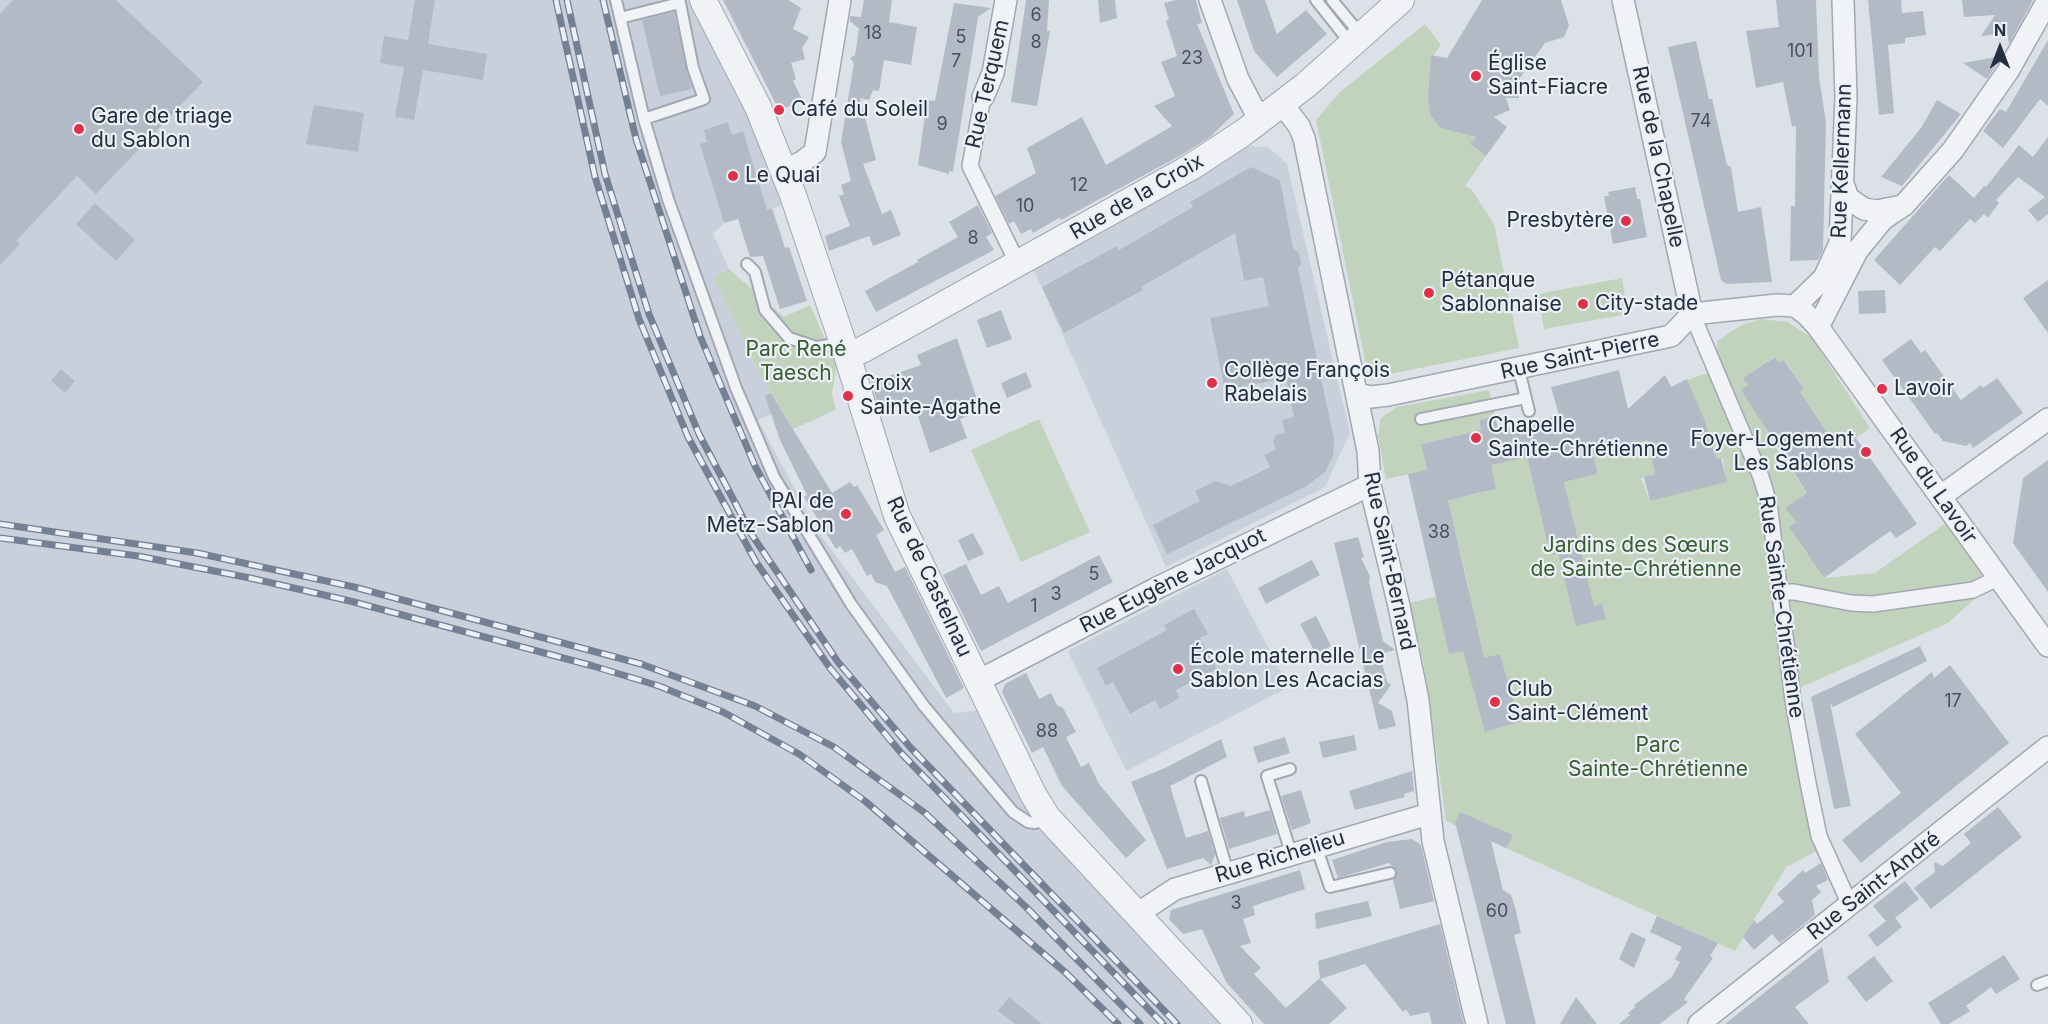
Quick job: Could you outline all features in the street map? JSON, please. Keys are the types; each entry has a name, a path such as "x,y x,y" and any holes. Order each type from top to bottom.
{"street":[{"name":"Rue de Castelnau","path":"703,0 758,107 783,171 845,349 897,516 1047,817 1239,1024"},
{"path":"783,171 802,162 815,152 840,0"},
{"name":"Rue Terquem","path":"1006,0 993,73 983,97 969,166 1018,264"},
{"path":"1210,0 1238,79 1260,121"},
{"name":"Rue de la Croix","path":"845,349 861,350 1191,168 1282,104 1401,0"},
{"name":"Rue de la Chapelle","path":"1623,0 1692,314"},
{"name":"Rue Kellermann","path":"1795,306 1824,278 1849,247 1843,184 1846,97 1843,0"},
{"path":"1692,314 1777,305 1795,306 1818,327 1849,247 1882,219 1904,205 1953,150 2008,71 2048,0"},
{"name":"Rue Saint-Bernard","path":"1282,104 1299,126 1304,138 1368,451 1370,485 1399,606 1418,700 1433,841 1477,1024"},
{"path":"1843,184 1848,198 1864,209 1891,210 1904,205"},
{"name":"Rue Saint-Pierre","path":"1357,394 1371,397 1388,395 1519,370 1671,336 1692,314"},
{"name":"Rue Sainte-Chrétienne","path":"1692,314 1761,477 1769,503 1793,701 1819,836 1850,905"},
{"name":"Rue du Lavoir","path":"1818,327 2048,646"},
{"path":"1941,496 2048,419"},
{"name":"Rue Eugène Jacquot","path":"978,681 1159,587 1370,485"},
{"path":"1779,592 1794,592 1851,603 1873,604 1973,590 1998,578"},
{"name":"Rue Saint-André","path":"1699,1024 2048,747"},
{"name":"Rue Richelieu","path":"1137,914 1175,889 1429,814"}],"lane":[{"path":"616,0 644,119 699,288 736,387 774,477 851,604 924,706 1013,812 1028,822 1035,823 1047,817"},
{"path":"1316,0 1356,40"},
{"path":"1332,0 1356,40"},
{"path":"620,18 680,3 693,68 704,99 644,119"},
{"path":"747,264 755,272 765,310 789,338 816,347 845,349"},
{"path":"1519,370 1528,411"},
{"path":"1421,419 1526,398"},
{"path":"1290,769 1267,776 1291,853"},
{"path":"1201,781 1228,873"},
{"path":"1316,846 1330,887 1390,873"},
{"path":"2037,985 2048,981"}],"shaded area":[{"path":"0,0 689,0 746,111 782,205 724,223 713,234 729,269 714,277 758,371 781,410 758,420 816,529 954,713 979,710 1028,809 1043,832 1222,1024 0,1024"},
{"name":"Collège François Rabelais","path":"1246,146 1268,147 1287,164 1350,433 1325,487 1166,567 1033,268"},
{"name":"École maternelle Le Sablon Les Acacias","path":"1227,569 1289,687 1126,771 1068,651"}],"green space":[{"path":"1425,24 1441,45 1432,57 1434,120 1480,131 1471,144 1486,156 1465,186 1472,190 1494,224 1519,348 1385,375 1366,365 1316,120 1340,92"},
{"name":"Parc René Taesch","path":"729,269 784,317 810,305 824,337 838,358 832,394 836,410 793,429 758,371 714,277"},
{"name":"City-stade","path":"1622,278 1628,314 1544,329 1538,294"},
{"path":"1761,319 1788,322 1812,338 1870,428 1839,450 1800,392 1804,389 1785,360 1780,363 1774,357 1744,378 1748,385 1741,392 1744,391 1778,451 1807,493 1786,508 1796,522 1789,527 1824,578 1875,573 1950,520 1993,582 1948,623 1792,691 1825,847 1786,867 1735,951 1446,821 1424,665 1409,603 1469,589 1442,477 1472,495 1496,489 1489,465 1527,457 1551,554 1577,538 1564,482 1598,474 1593,454 1636,443 1646,437 1655,474 1641,478 1650,501 1726,482 1723,458 1716,459 1705,421 1687,380 1717,370 1717,341 1740,326"},
{"path":"1489,390 1495,416 1479,420 1481,430 1421,444 1427,470 1386,479 1378,436 1381,418 1397,407"},
{"path":"1039,419 1090,532 1021,562 971,450"}],"building":[{"name":"Gare de triage du Sablon","path":"13,0 116,0 203,82 96,194 77,176 16,241 20,244 0,265 0,14"},
{"path":"415,0 435,0 428,44 487,54 483,80 423,70 414,120 395,117 404,67 380,63 384,36 408,40"},
{"path":"723,0 788,0 801,8 793,29 809,37 802,48 805,59 791,63 796,79 793,81 803,101 779,110"},
{"path":"864,0 892,0 889,22 917,27 911,65 884,60 879,91 873,90 869,100 860,98 876,160 863,164 882,214 891,210 901,235 873,246 869,236 829,251 825,236 850,226 839,196 844,194 841,185 851,181 841,142 854,63 850,58 855,55 859,29 850,21 850,16 861,17"},
{"path":"1026,0 1049,0 1047,31 1050,31 1037,106 1011,102"},
{"path":"1098,0 1115,0 1117,18 1100,23"},
{"path":"1176,0 1196,0 1202,23 1197,24 1234,114 1210,137 1183,154 1061,220 1059,218 1033,233 1031,229 1021,234 1014,221 1009,224 995,196 1036,173 1027,148 1082,117 1106,165 1172,126 1154,106 1175,96 1161,62 1177,56 1166,21 1169,19 1164,3"},
{"path":"1237,0 1265,0 1277,34 1306,10 1327,34 1277,77 1254,51"},
{"name":"Église Saint-Fiacre","path":"1482,0 1561,0 1569,25 1564,37 1545,43 1517,82 1519,98 1506,98 1510,110 1494,117 1507,127 1486,156 1470,144 1476,137 1441,128 1430,115 1428,97 1431,55 1447,58"},
{"path":"1776,0 1816,0 1819,77 1826,122 1823,250 1818,260 1790,261 1791,206 1795,206 1796,126 1792,127 1783,82 1756,88 1746,31 1779,27"},
{"path":"1868,0 1901,0 1902,13 1923,11 1926,35 1905,38 1905,43 1888,45 1894,113 1879,115"},
{"path":"1962,0 2033,0 2009,44 2007,33 1981,36 1995,15 1964,17"},
{"path":"954,3 991,8 978,17 953,172 949,171 949,174 918,165 927,100 935,101"},
{"path":"674,12 692,89 660,96 642,20"},
{"path":"2048,40 2048,106 2040,99 2003,148 1983,131 2000,109 2006,112"},
{"path":"1696,41 1727,165 1731,167 1738,212 1761,207 1772,282 1726,284 1721,280 1668,47"},
{"path":"2002,56 1987,79 1963,63"},
{"path":"1937,100 1961,114 1902,186 1881,177 1921,128"},
{"path":"314,105 364,113 358,152 306,144"},
{"name":"Le Quai","path":"728,122 732,135 743,131 767,210 772,208 785,248 789,247 807,301 780,309 763,256 750,257 738,219 724,223 700,144 707,142 704,130"},
{"path":"2048,137 2048,214 2038,222 2028,210 2045,197 2018,177 1996,200 1999,203 1988,218 1984,214 1975,223 1970,219 1940,251 1935,247 1900,285 1874,260 1949,175 1974,198 1984,186 1986,187 2019,145 2033,157"},
{"path":"1251,167 1280,180 1293,248 1299,253 1301,264 1298,269 1334,439 1333,456 1325,472 1305,487 1167,554 1153,525 1200,501 1195,491 1215,481 1231,486 1270,467 1264,455 1276,449 1273,441 1276,435 1285,433 1282,420 1294,417 1286,378 1225,390 1210,318 1269,306 1263,277 1244,281 1235,233 1141,287 1143,290 1064,333 1042,287 1117,246 1119,250 1193,207 1190,202"},
{"name":"Presbytère","path":"1635,187 1637,199 1640,199 1647,237 1613,244 1604,196 1609,196 1608,192"},
{"path":"95,203 135,240 116,261 76,224"},
{"path":"978,205 992,233 986,237 994,250 876,312 865,291 958,237 949,222"},
{"path":"2048,280 2048,333 2023,298"},
{"path":"1885,290 1886,313 1859,314 1858,291"},
{"path":"1001,310 1012,339 987,348 977,320"},
{"path":"957,338 979,406 969,409 971,415 960,419 967,438 930,453 913,401 880,411 871,382 921,365 917,355"},
{"path":"1911,339 1921,353 1925,350 1961,400 1981,385 1983,388 1997,378 2023,413 1973,448 1970,443 1966,446 1943,441 1937,433 1935,434 1882,360"},
{"path":"1775,357 1780,363 1784,360 1804,389 1800,392 1839,450 1856,438 1917,524 1896,538 1890,531 1824,578 1789,527 1796,522 1785,508 1807,493 1741,390 1748,385 1743,378"},
{"path":"61,369 75,381 65,393 51,381"},
{"path":"1619,370 1628,409 1665,375 1671,387 1687,379 1705,421 1717,459 1721,458 1727,482 1650,501 1644,477 1655,474 1647,440 1593,454 1598,474 1564,482 1594,606 1602,604 1606,619 1576,626 1558,553 1551,555 1548,545 1527,457 1491,465 1496,489 1448,500 1484,658 1500,654 1519,722 1485,732 1463,651 1449,654 1408,474 1427,470 1421,444 1481,430 1479,420 1495,416 1498,430 1559,416 1551,387"},
{"path":"1026,372 1032,387 1007,398 1001,383"},
{"path":"771,393 832,493 850,482 854,487 857,485 884,530 876,535 895,572 905,567 964,688 946,698 887,586 875,582 871,574 867,576 852,549 845,553 840,546 836,549 804,497 807,495 780,440 765,396"},
{"path":"2048,460 2048,592 2013,543 2023,478"},
{"path":"973,533 984,554 968,561 958,540"},
{"path":"1358,537 1364,557 1361,558 1370,576 1369,582 1383,641 1395,650 1380,654 1387,682 1391,685 1378,703 1392,711 1396,726 1379,730 1334,543"},
{"path":"1099,555 1113,582 981,651 943,575 966,564 981,595 999,586 1008,603"},
{"path":"1312,560 1320,575 1266,604 1258,588"},
{"path":"1194,609 1208,634 1200,638 1217,669 1176,690 1180,698 1160,709 1155,700 1130,714 1113,682 1106,686 1097,668 1167,630 1164,625"},
{"path":"1316,616 1331,646 1316,654 1300,624"},
{"path":"1920,646 1927,661 1833,707 1830,703 1851,806 1834,809 1811,697"},
{"path":"1950,665 2009,743 1861,863 1842,840 1901,793 1855,734 1932,672 1934,678"},
{"path":"1026,673 1039,699 1051,693 1057,705 1063,708 1076,732 1066,737 1081,767 1089,763 1099,784 1146,840 1126,858 1062,786 1043,747 1032,753 1002,692 1005,684"},
{"path":"1354,735 1357,750 1323,758 1319,742"},
{"path":"1285,737 1290,753 1258,763 1253,747"},
{"path":"1221,739 1227,757 1170,786 1186,838 1208,831 1215,855 1211,865 1203,858 1167,869 1131,782 1165,768"},
{"path":"1412,771 1414,791 1404,794 1405,797 1355,810 1349,791"},
{"path":"1301,790 1311,823 1292,830 1281,796"},
{"path":"1998,807 2022,837 1931,909 1914,888 1935,872 1934,862 1943,866 1971,843 1964,834"},
{"path":"1270,810 1277,834 1229,849 1220,818 1244,811 1245,817"},
{"path":"1460,812 1513,835 1506,848 1491,841 1503,890 1511,895 1515,907 1521,933 1514,935 1536,1024 1506,1024 1455,822"},
{"path":"1412,839 1421,845 1434,901 1400,909 1393,880 1397,871 1389,863 1338,878 1332,860 1387,842"},
{"path":"1821,863 1828,880 1816,886 1821,892 1812,900 1815,915 1780,943 1772,934 1754,950 1743,937 1754,920 1757,924 1784,902 1777,894 1803,870 1805,873"},
{"path":"1300,870 1305,889 1253,906 1255,915 1243,919 1251,943 1240,946 1261,968 1254,974 1286,1008 1320,978 1318,961 1440,924 1464,1024 1432,1024 1429,1012 1410,1016 1406,1009 1403,1012 1365,964 1320,979 1347,1008 1329,1024 1264,1024 1226,982 1202,929 1183,934 1169,919 1171,910"},
{"path":"1905,881 1919,899 1895,918 1902,927 1877,947 1868,935 1886,921 1873,906"},
{"path":"1368,901 1372,916 1316,929 1315,913"},
{"path":"1657,916 1718,943 1710,956 1713,958 1684,999 1688,1002 1660,1024 1619,1024 1630,1015 1628,1013 1635,1007 1634,1005 1672,977 1680,962 1675,959 1682,947 1650,932"},
{"path":"1631,932 1646,939 1634,968 1619,959"},
{"path":"1822,947 1829,982 1795,1007 1809,1024 1725,1024"},
{"path":"2004,955 2020,979 1996,994 1991,987 1966,1006 1970,1011 1949,1024 1941,1024 1928,1003"},
{"path":"1874,956 1893,981 1866,1002 1847,977"},
{"path":"1009,997 1042,1024 1015,1024 998,1011"},
{"path":"1576,997 1597,1024 1560,1024"}],"railway":[{"path":"556,0 595,177 639,319 688,437 756,562 830,668 902,754 1163,1024"},
{"path":"567,0 605,174 649,314 699,434 752,535 838,662 910,747 1177,1024"},
{"path":"603,0 636,139 700,336 755,466 811,570"},
{"path":"0,524 197,553 354,587 641,664 755,706 834,747 925,813 1026,907 1140,1024"},
{"path":"0,538 138,556 350,601 593,666 659,686 723,712 799,754 865,801 1066,973 1118,1024"}],"place":[{"name":"Église Saint-Fiacre","path":"1476,76"},
{"name":"Café du Soleil","path":"779,110"},
{"name":"Gare de triage du Sablon","path":"79,129"},
{"name":"Le Quai","path":"733,176"},
{"name":"Presbytère","path":"1626,221"},
{"name":"Pétanque Sablonnaise","path":"1429,293"},
{"name":"City-stade","path":"1583,304"},
{"name":"Collège François Rabelais","path":"1212,383"},
{"name":"Lavoir","path":"1882,389"},
{"name":"Croix Sainte-Agathe","path":"848,396"},
{"name":"Chapelle Sainte-Chrétienne","path":"1476,438"},
{"name":"Foyer-Logement Les Sablons","path":"1866,452"},
{"name":"PAI de Metz-Sablon","path":"846,514"},
{"name":"École maternelle Le Sablon Les Acacias","path":"1178,669"},
{"name":"Club Saint-Clément","path":"1495,702"}],"park label":[{"name":"Jardins des Sœurs de Sainte-Chrétienne","path":"1636,558"},
{"name":"Parc Sainte-Chrétienne","path":"1658,758"}]}
